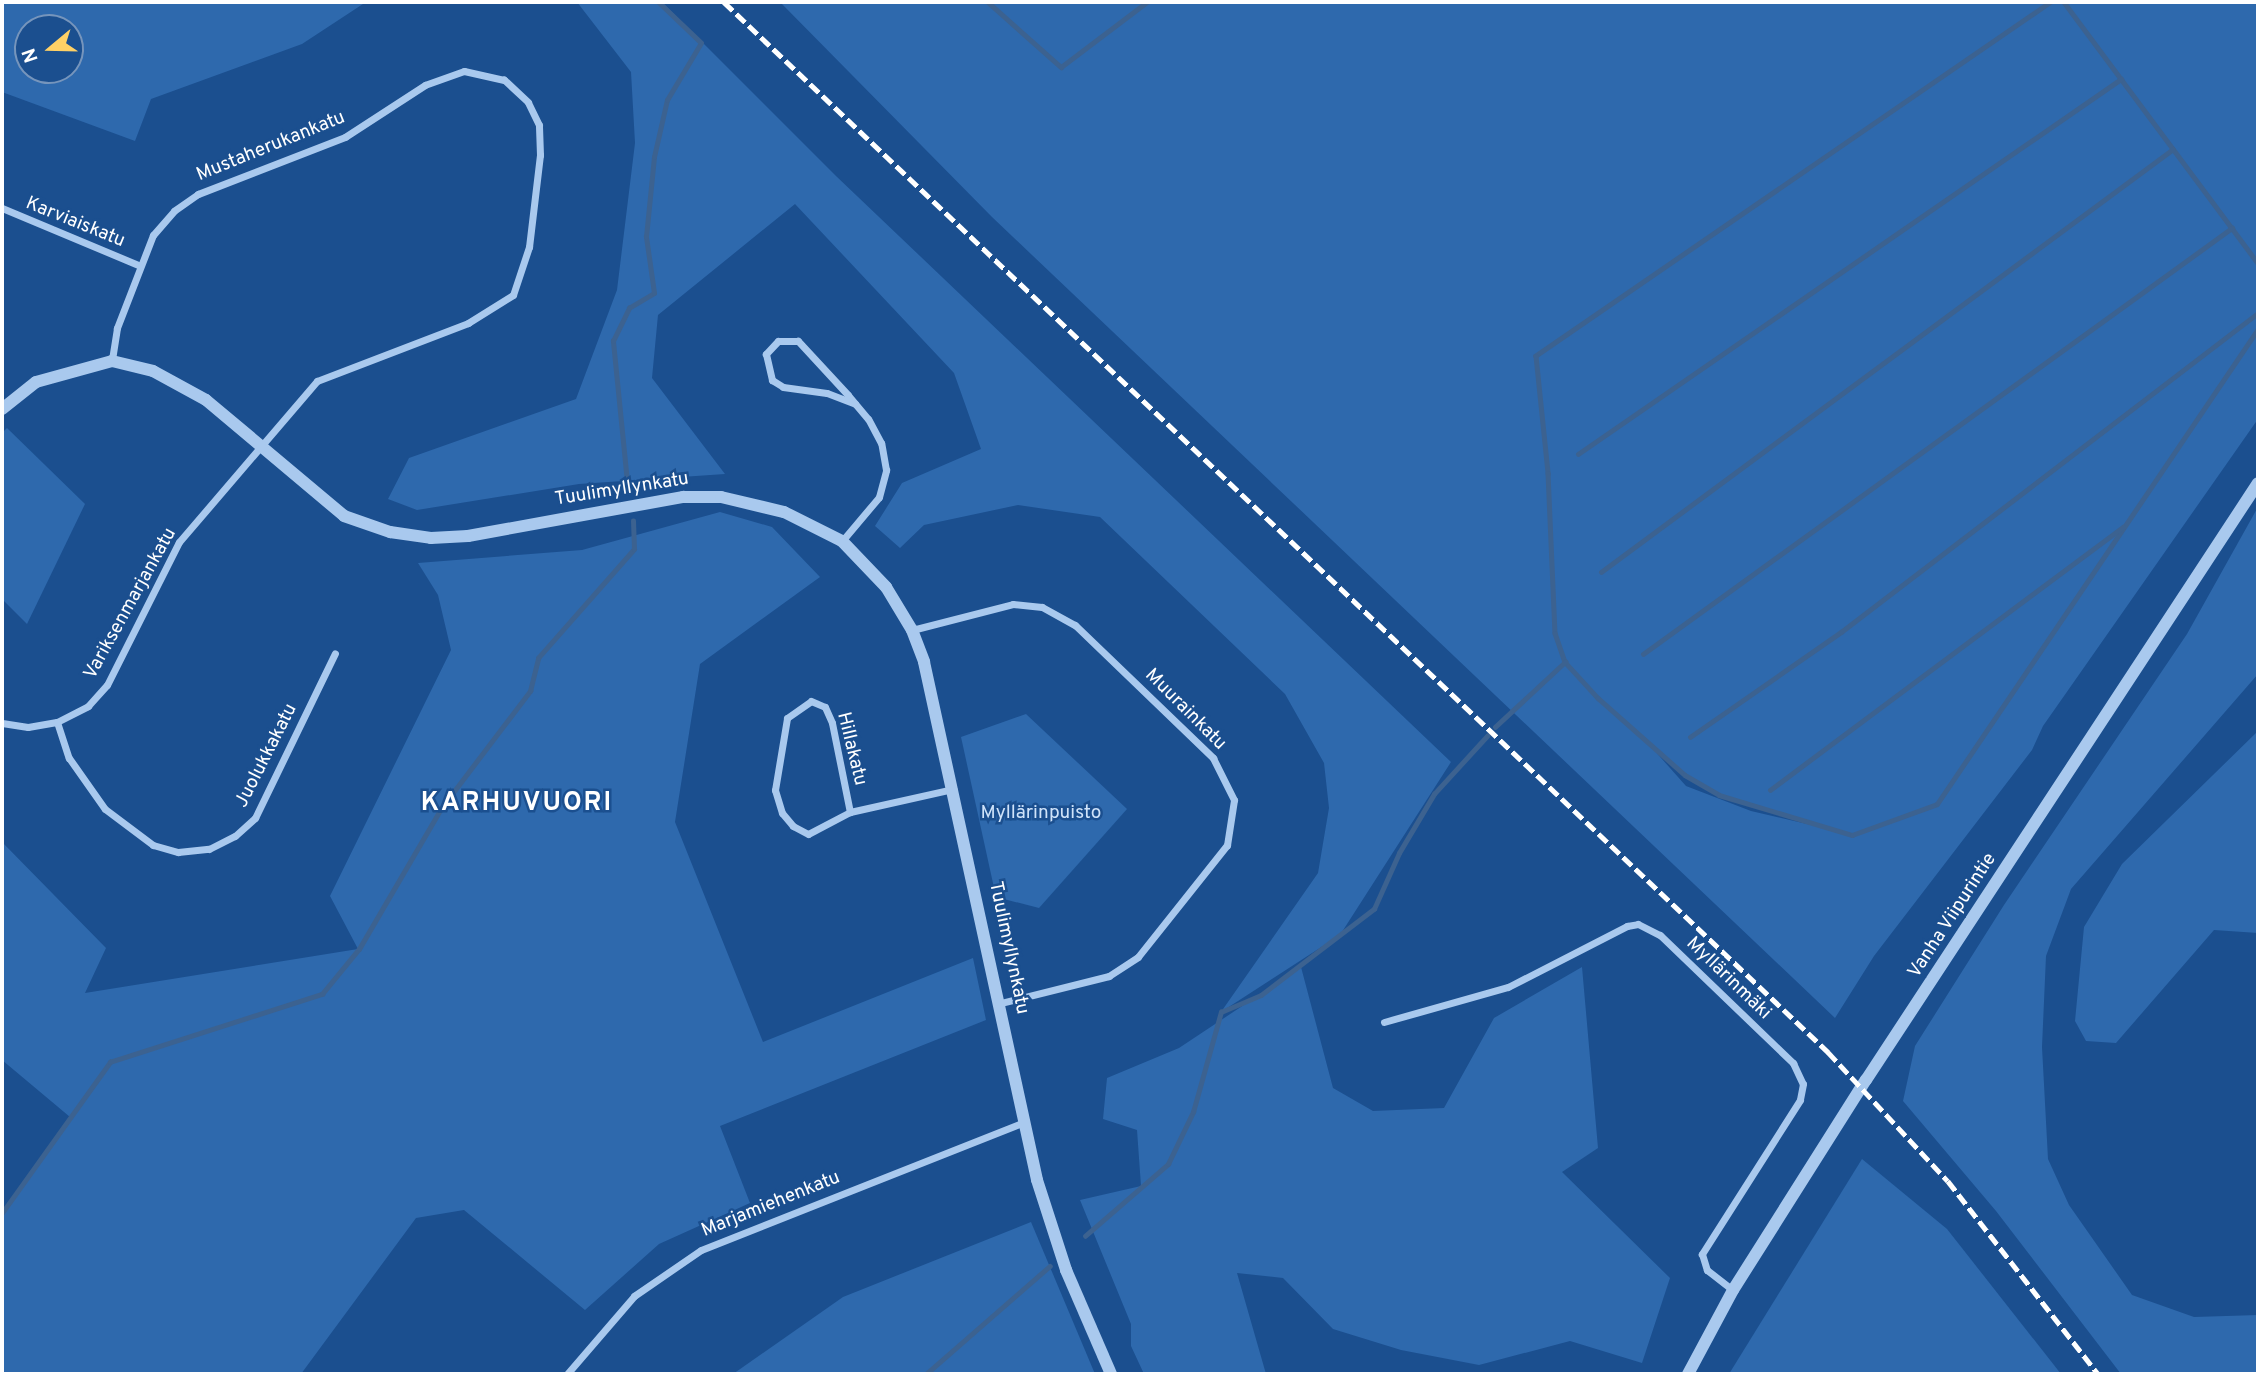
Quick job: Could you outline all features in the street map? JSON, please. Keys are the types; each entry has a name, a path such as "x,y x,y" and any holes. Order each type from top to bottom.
{"street":[{"name":"Mustaherukankatu","path":"112,361 138,265 153,235 174,211 198,194 345,137 425,85 464,71 504,80 528,102 540,125 540,155 529,247 513,295 468,323 317,381 260,446"},
{"name":"Karviaiskatu","path":"2,208 138,265"},
{"path":"842,541 879,497 886,470 881,443 855,404 798,341 778,341 766,354 772,380 783,387 827,393 855,404"},
{"path":"2,410 36,383 112,361"},
{"name":"Tuulimyllynkatu","path":"112,361 177,383 206,400 344,516 390,532 431,538 468,536 682,497 721,497 784,512 842,541 886,587 912,630 953,789 1025,1122 1051,1228 1111,1374"},
{"name":"Variksenmarjankatu","path":"2,723 28,727 57,722 88,706 107,685 179,542 260,446"},
{"name":"Vanha Viipurintie","path":"1688,1374 1733,1290 2258,483"},
{"name":"Muurainkatu","path":"912,630 1013,604 1042,607 1075,625 1213,758 1234,800 1227,845 1138,957 1109,976 1001,1003"},
{"name":"Juolukkakatu","path":"57,722 69,758 105,809 153,845 177,852 209,849 235,836 255,818 335,653"},
{"name":"Hillakatu","path":"850,812 832,723 825,706 811,701 787,718 775,790 782,813 808,834 850,812 953,789"},
{"name":"Myllärinmäki","path":"1384,1022 1508,987 1627,926 1637,923 1660,935 1793,1063 1803,1084 1800,1100 1702,1254 1707,1270 1733,1290"},
{"name":"Marjamiehenkatu","path":"567,1374 634,1296 701,1250 1025,1122"}],"green space":[{"path":"2,2 366,2 302,44 151,99 135,141 2,92"},
{"path":"577,2 662,2 836,176 1451,762 1340,935 1221,1012 1318,873 1329,808 1324,763 1285,694 1100,517 1018,505 924,525 900,548 875,526 902,483 981,449 954,373 795,204 658,315 652,378 725,474 579,484 417,510 388,499 409,458 576,399 617,290 635,143 631,72"},
{"path":"780,2 2258,2 2258,419 2043,726 2032,750 1874,956 1835,1018 992,217","holes":["1638,732 1685,775 1719,795 1846,833 1751,811 1686,786"]},
{"path":"7,428 85,504 27,624 2,599 2,433"},
{"path":"2258,507 2258,674 2071,889 2046,956 2042,1047 2048,1159 2069,1205 2132,1295 2194,1317 2258,1315 2258,1374 2121,1374 1996,1211 1903,1101 1915,1046 2004,905 2187,634"},
{"path":"720,512 772,527 820,577 700,664 675,822 763,1042 973,958 986,1020 720,1126 750,1203 659,1244 585,1310 464,1210 416,1218 301,1374 2,1374 2,1213 70,1117 2,1060 2,842 106,948 85,993 358,949 330,896 451,650 438,595 418,563 582,550"},
{"name":"Myllärinpuisto","path":"1026,714 1127,809 1039,908 996,897 961,737"},
{"path":"2258,731 2258,933 2214,930 2116,1043 2086,1041 2075,1021 2084,927 2122,864"},
{"path":"1301,967 1333,1088 1373,1111 1444,1108 1494,1018 1582,967 1598,1148 1562,1172 1670,1278 1642,1363 1570,1341 1479,1365 1401,1350 1333,1329 1283,1278 1237,1273 1266,1374 1144,1374 1131,1346 1131,1324 1080,1200 1141,1186 1137,1130 1103,1119 1107,1078 1179,1048"},
{"path":"1862,1159 1947,1229 2061,1374 1729,1374"},
{"path":"1031,1222 1095,1374 733,1374 843,1297"}],"waterway":[{"path":"628,492 613,341 629,308 654,293 646,237 654,157 667,100 701,43 658,2"},
{"path":"988,2 1061,67 1147,2"},
{"path":"2051,2 1536,356 1548,473 1555,633 1565,662 1598,698 1685,775 1719,795 1852,835 1937,804 2258,329"},
{"path":"2064,2 2258,263"},
{"path":"1578,454 2121,79"},
{"path":"1601,572 2173,149"},
{"path":"1643,654 2232,228"},
{"path":"1690,737 1841,632 2258,313"},
{"path":"2,1213 110,1062 322,994 359,949 442,807 530,691 538,658 634,549 633,521"},
{"path":"1770,790 2123,527"},
{"path":"1495,727 1565,662"},
{"path":"1085,1236 1168,1164 1193,1112 1221,1012 1261,995 1374,909 1399,853 1434,794 1487,736"},
{"path":"926,1374 1050,1266"}],"railway":[{"path":"724,2 1828,1052 1948,1181 2098,1374"}],"district":[{"name":"KARHUVUORI","path":"517,804"}]}
